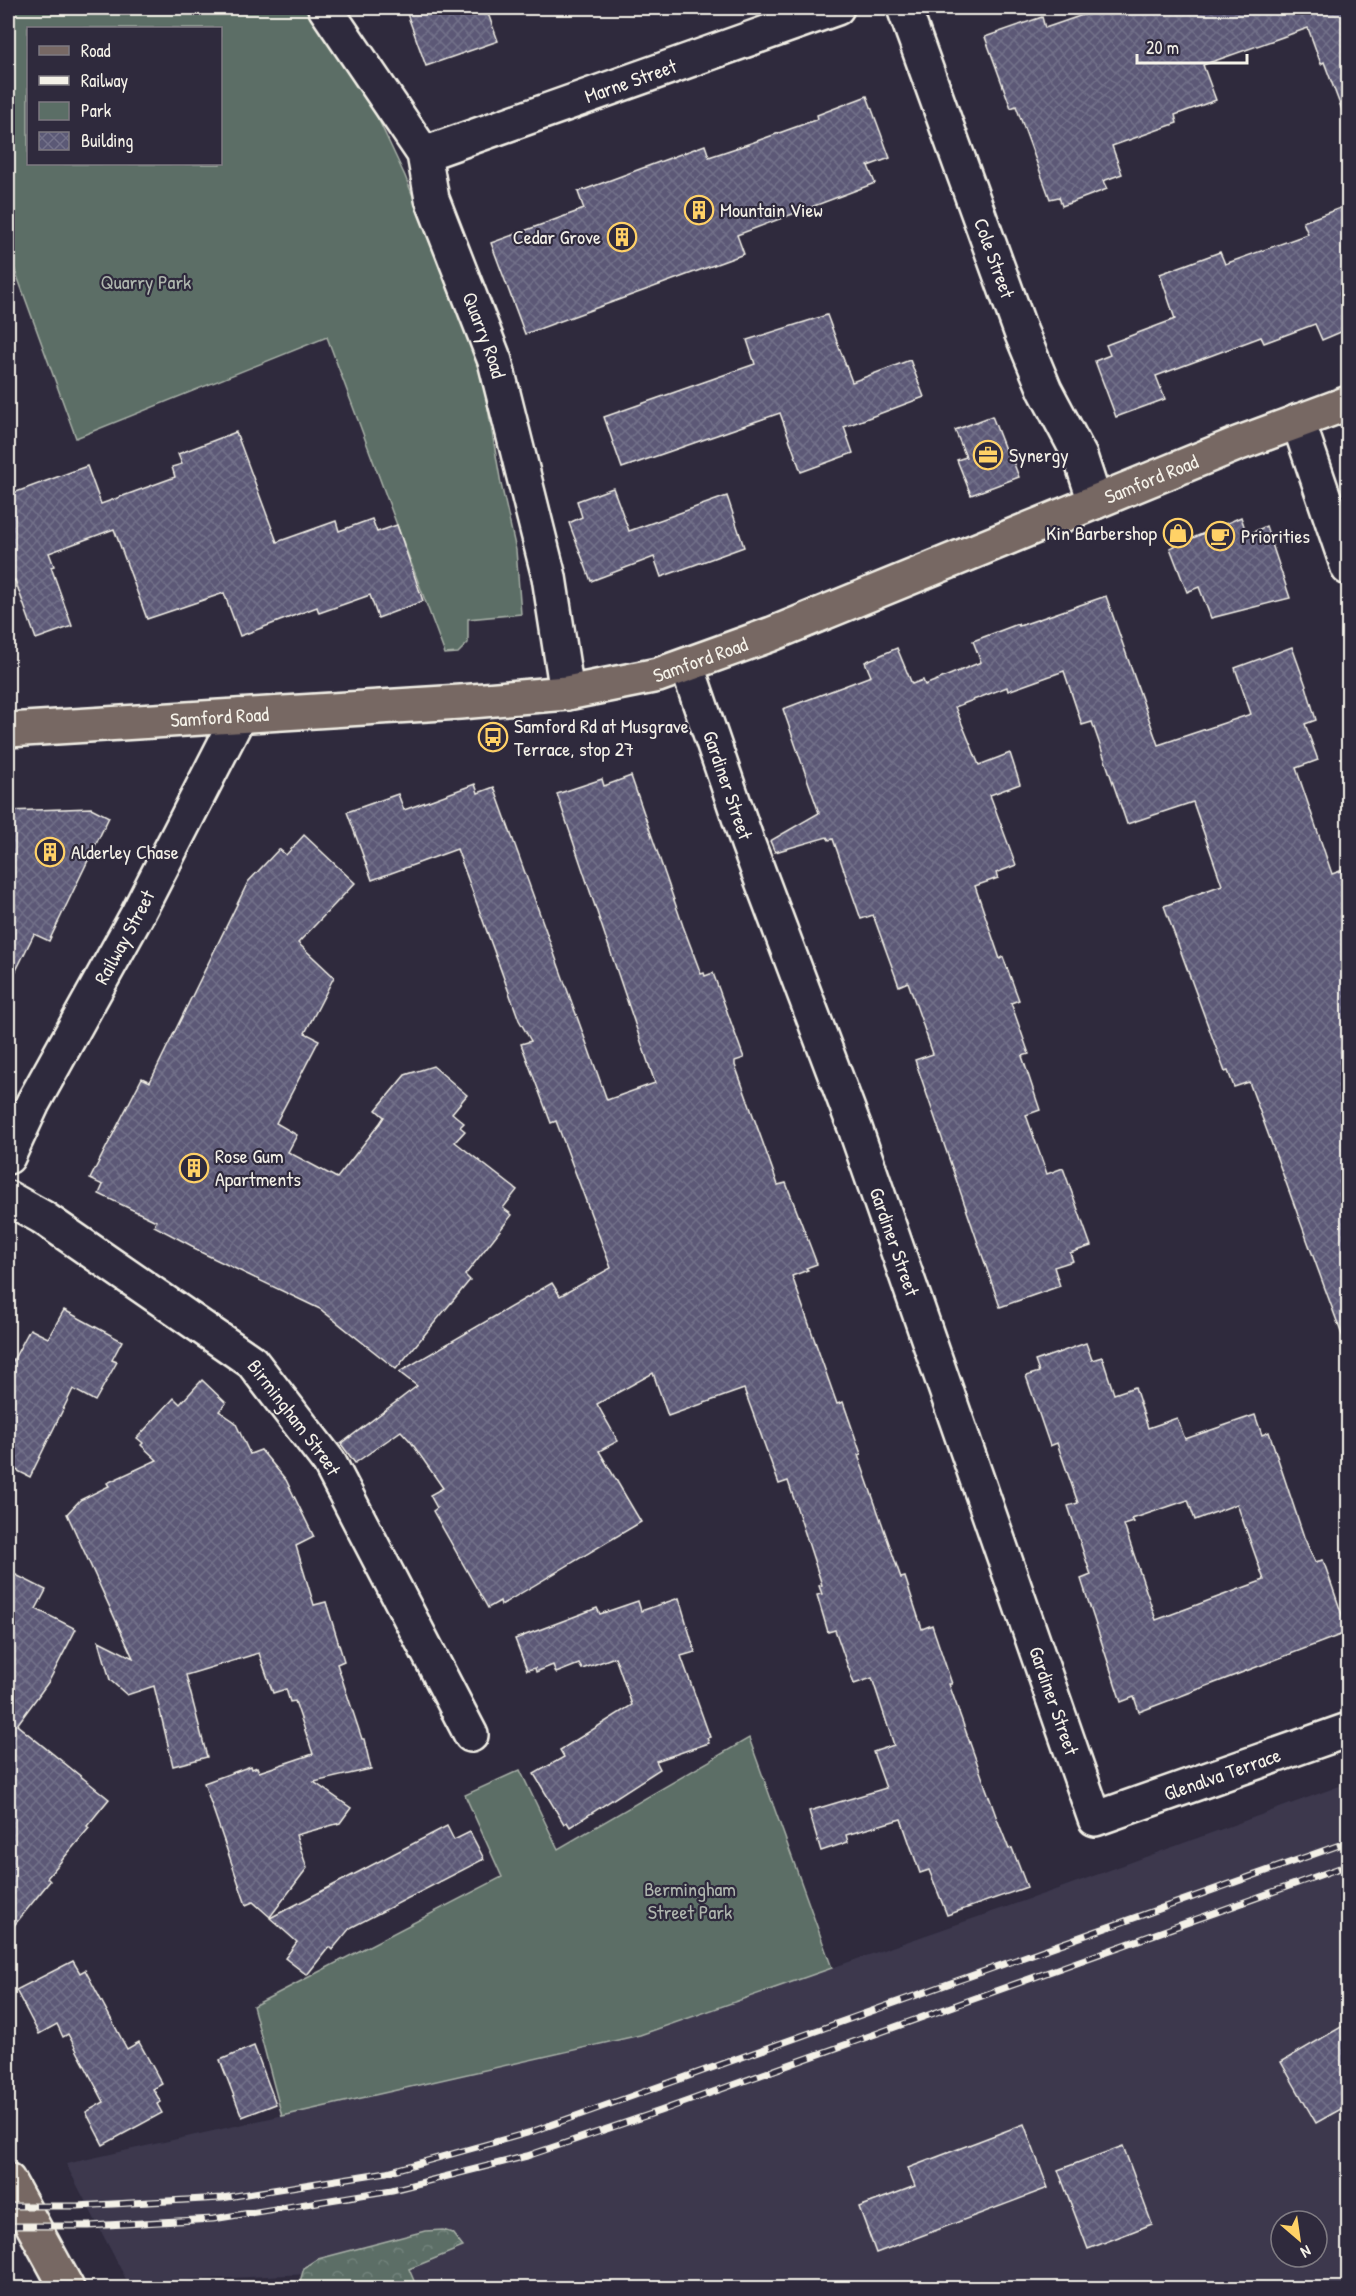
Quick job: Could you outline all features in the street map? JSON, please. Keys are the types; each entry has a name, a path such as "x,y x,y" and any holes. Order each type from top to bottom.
{"main road":[{"name":"Samford Road","path":"8,730 460,702 567,693 640,680 687,666 782,630 1095,502 1348,403"},
{"path":"8,2180 67,2289"}],"street":[{"name":"Quarry Road","path":"325,8 424,154 432,199 495,361 549,577 567,693"},
{"name":"Marne Street","path":"424,154 837,8"},
{"name":"Cole Street","path":"904,8 1021,332 1046,390 1080,456 1095,502"},
{"path":"1298,421 1348,568"},
{"name":"Gardiner Street","path":"687,666 748,844 855,1128 1095,1819"},
{"name":"Railway Street","path":"8,1157 33,1103 137,915 239,716"},
{"name":"Birmingham Street","path":"8,1198 42,1217 252,1362 329,1462 471,1735"},
{"name":"Glenalva Terrace","path":"1095,1819 1348,1730"}],"shaded area":[{"path":"1348,1783 1348,2288 417,2288 409,2269 128,2283 66,2164 640,2035 1055,1890"}],"green space":[{"name":"Quarry Park","path":"8,8 307,8 374,110 405,176 481,368 501,484 516,550 521,614 468,619 468,643 458,653 445,654 327,337 76,438 8,251"},
{"name":"Bermingham Street Park","path":"749,1738 832,1968 640,2035 282,2116 253,2006 502,1877 465,1795 520,1770 558,1849"},
{"path":"443,2230 452,2233 463,2247 409,2269 417,2288 298,2288 304,2268 318,2259 425,2231"}],"building":[{"path":"405,8 486,8 498,41 426,66"},
{"path":"1103,8 1348,8 1348,118 1345,118 1324,62 1321,64 1308,28 1203,65 1216,100 1175,115 1177,123 1112,146 1122,174 1103,181 1107,189 1062,206 1059,197 1050,199 1016,106 1011,108 985,37 1042,17 1045,28"},
{"path":"867,96 890,158 868,166 875,183 737,235 744,254 525,334 491,243 584,209 578,192 705,145 709,157 818,119 817,115"},
{"path":"1348,205 1348,329 1322,340 1315,324 1264,343 1261,337 1156,376 1165,399 1116,417 1095,361 1110,355 1106,345 1175,319 1160,274 1220,252 1225,264 1308,234 1303,222"},
{"path":"827,315 852,382 910,360 924,397 844,427 853,453 801,472 780,413 622,468 604,417 755,364 747,340"},
{"name":"Synergy","path":"992,416 1019,477 971,495 957,460 966,457 955,430"},
{"path":"236,432 277,542 336,521 339,531 372,519 377,532 397,525 423,601 378,618 370,595 319,613 317,607 240,636 224,593 147,619 114,529 49,553 54,566 51,567 72,626 36,639 15,580 8,583 8,495 87,466 101,504 175,477 172,467 182,464 178,454"},
{"path":"613,488 629,531 727,496 744,547 661,577 654,557 591,581 569,523 582,517 577,501"},
{"path":"1241,517 1247,535 1266,526 1290,598 1211,618 1199,587 1187,592 1170,548"},
{"path":"1106,596 1158,745 1251,714 1235,668 1292,647 1306,686 1316,720 1305,724 1318,760 1296,768 1332,874 1348,868 1348,1342 1345,1343 1249,1082 1234,1087 1228,1071 1225,1072 1164,906 1222,885 1193,802 1127,824 1092,722 1082,725 1064,671 1008,691 1007,687 955,707 979,765 1010,753 1020,784 990,795 1016,865 996,873 998,878 975,886 1000,959 1003,957 1019,1000 1011,1003 1029,1054 1022,1056 1040,1110 1026,1115 1047,1174 1063,1168 1091,1246 1070,1253 1073,1261 1054,1267 1060,1286 1000,1307 915,1060 933,1054 908,982 899,986 873,915 861,919 833,839 829,840 827,837 775,852 770,841 819,813 783,709 871,676 865,662 897,648 912,684 923,680 925,685 981,662 973,641"},
{"path":"631,776 701,974 704,973 705,976 713,973 744,1058 735,1061 735,1065 778,1185 786,1183 817,1264 792,1276 837,1404 843,1402 861,1454 858,1455 901,1578 905,1577 922,1629 932,1625 952,1684 949,1684 997,1819 1009,1849 1012,1848 1027,1887 947,1915 929,1870 920,1873 901,1819 846,1835 848,1842 821,1851 809,1811 886,1788 873,1752 894,1745 872,1678 854,1684 835,1630 828,1632 817,1595 822,1594 819,1586 822,1585 788,1481 779,1484 744,1389 668,1416 653,1373 597,1404 618,1441 599,1451 641,1522 501,1605 500,1601 488,1608 433,1511 437,1508 430,1495 443,1488 411,1442 401,1431 355,1463 341,1444 417,1386 399,1372 552,1283 560,1296 611,1268 556,1121 551,1123 521,1044 531,1041 519,1020 457,849 372,880 347,812 398,794 404,810 475,784 478,793 494,787 607,1100 655,1083 557,794 602,779 604,786"},
{"name":"Alderley Chase","path":"91,808 109,817 49,941 34,934 8,987 8,811"},
{"path":"304,835 355,883 298,943 334,977 305,1033 319,1040 276,1123 297,1135 288,1152 337,1178 384,1117 376,1110 405,1075 433,1066 467,1095 452,1113 464,1123 460,1127 465,1131 455,1142 517,1190 503,1208 512,1215 465,1275 470,1280 396,1369 320,1309 194,1249 154,1226 156,1221 99,1194 103,1185 90,1179 142,1078 150,1082 248,882 279,849 286,855"},
{"path":"64,1310 122,1341 112,1360 117,1362 95,1401 73,1389 30,1477 8,1466 8,1370 30,1329 48,1338"},
{"path":"1086,1343 1092,1360 1102,1357 1114,1394 1135,1387 1148,1428 1177,1418 1185,1439 1255,1415 1262,1435 1269,1432 1304,1537 1315,1562 1323,1560 1348,1632 1139,1712 1134,1697 1121,1702 1081,1579 1091,1575 1068,1506 1078,1503 1057,1443 1050,1446 1026,1376 1039,1372 1035,1361","holes":["1188,1500 1195,1520 1237,1504 1264,1580 1156,1620 1124,1525 1134,1522 1132,1519"]},
{"path":"202,1380 226,1403 219,1411 235,1422 250,1454 261,1450 286,1480 314,1537 296,1546 314,1605 326,1602 344,1661 337,1664 362,1739 364,1739 371,1769 314,1782 351,1808 340,1823 296,1835 307,1868 270,1917 253,1902 246,1905 204,1783 251,1766 252,1769 257,1767 259,1772 313,1754 295,1701 290,1702 286,1689 273,1693 259,1653 186,1675 207,1757 173,1766 154,1686 127,1695 110,1680 99,1641 133,1658 67,1514 80,1500 109,1486 107,1483 157,1460 137,1438 174,1398 180,1404"},
{"path":"8,1571 46,1590 36,1609 76,1629 49,1681 17,1725 109,1799 87,1826 89,1828 47,1878 50,1881 8,1933"},
{"path":"679,1598 695,1652 681,1656 710,1737 707,1738 709,1743 656,1761 660,1769 570,1827 567,1822 564,1824 534,1774 564,1757 560,1750 632,1705 615,1657 582,1669 579,1664 556,1673 553,1665 536,1672 535,1668 527,1670 515,1639 597,1608 600,1614 638,1601 641,1611"},
{"path":"447,1826 454,1840 470,1832 484,1859 350,1928 332,1950 329,1947 307,1975 285,1958 297,1942 270,1918"},
{"path":"73,1961 80,1973 85,1970 127,2049 139,2042 162,2084 153,2089 161,2102 157,2104 162,2113 103,2145 86,2112 104,2102 68,2034 63,2037 57,2024 39,2034 16,1990"},
{"path":"1348,2023 1348,2105 1316,2123 1281,2062"},
{"path":"254,2046 276,2104 242,2117 220,2060"},
{"path":"1024,2124 1048,2188 876,2253 859,2207 915,2186 908,2168"},
{"path":"1123,2146 1152,2224 1088,2249 1058,2170"}],"railway":[{"path":"8,2206 77,2206 222,2198 387,2172 531,2132 1348,1842"},
{"path":"8,2226 89,2226 213,2219 392,2190 527,2156 660,2111 1348,1865"}],"place":[{"name":"Mountain View","path":"699,210"},
{"name":"Cedar Grove","path":"622,237"},
{"name":"Synergy","path":"988,455"},
{"name":"Kin Barbershop","path":"1178,533"},
{"name":"Priorities","path":"1220,536"},
{"name":"Samford Rd at Musgrave Terrace, stop 27","path":"493,737"},
{"name":"Alderley Chase","path":"50,852"},
{"name":"Rose Gum Apartments","path":"194,1168"}]}
